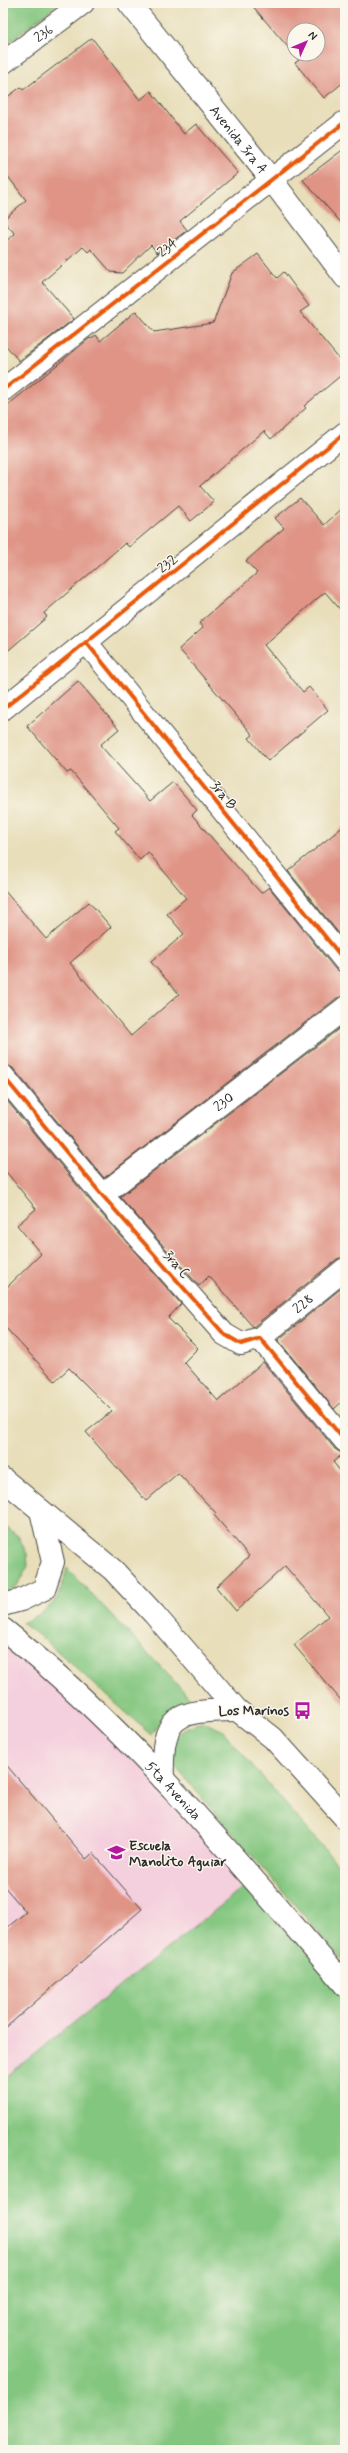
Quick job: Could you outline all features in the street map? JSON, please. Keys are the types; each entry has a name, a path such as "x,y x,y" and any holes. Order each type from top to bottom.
{"main road":[{"name":"236","path":"3,63 83,3"},
{"name":"Avenida 3ra A","path":"129,3 271,179 345,277"},
{"name":"234","path":"3,390 345,122"},
{"name":"232","path":"3,709 345,433"},
{"name":"3ra B","path":"86,642 345,961"},
{"name":"230","path":"102,1195 345,1008"},
{"name":"3ra C","path":"3,1076 102,1195 224,1334 241,1344 260,1338"},
{"name":"228","path":"260,1338 345,1269"},
{"path":"260,1338 345,1441"},
{"path":"3,1479 113,1570 154,1614 237,1710 273,1738 345,1818"},
{"path":"3,1605 21,1600 44,1589 53,1562 40,1511"},
{"name":"5ta Avenida","path":"3,1629 48,1665 163,1779 345,1984"},
{"path":"163,1779 162,1750 165,1736 173,1722 193,1711 237,1710"}],"shaded area":[{"name":"Escuela Manolito Aguiar","path":"3,1629 253,1880 3,2079"}],"green space":[{"path":"3,3 59,3 3,47"},
{"path":"3,1525 18,1536 27,1554 28,1566 17,1586 3,1593"},
{"path":"67,1568 194,1702 165,1714 151,1735 45,1640 22,1623 41,1613 53,1603 61,1589"},
{"path":"203,1722 222,1730 345,1873 345,1963 170,1761 176,1739 179,1734 187,1727"},
{"path":"253,1880 345,1985 345,2450 3,2450 3,2079"}],"building":[{"path":"250,3 345,3 345,81 324,98 295,63 326,62 326,22 286,22 286,45"},
{"path":"92,38 140,100 151,91 184,134 196,124 238,173 180,221 187,230 157,253 151,245 122,273 111,272 91,249 88,252 83,247 42,282 74,319 19,361 3,342 3,243 15,234 3,220 26,200 3,170 3,100 21,87 23,90"},
{"path":"345,148 345,227 303,180"},
{"path":"258,254 277,278 284,272 309,306 300,312 345,366 345,372 304,406 306,408 271,439 264,431 200,486 214,502 191,521 178,506 129,547 125,543 44,613 47,617 3,655 3,409 90,338 91,339 96,335 100,341 136,311 154,332 213,323 232,273"},
{"path":"300,498 324,525 345,506 345,615 325,592 264,645 303,692 309,687 328,710 268,761 249,738 253,735 179,649 203,628 199,623 257,573 246,561 284,528 275,518"},
{"path":"78,681 119,729 100,745 150,801 173,782 197,810 192,815 230,859 261,893 269,887 335,969 345,973 345,996 337,998 104,1178 13,1068 3,1064 3,889 46,939 89,902 111,927 70,963 131,1036 179,994 151,962 184,934 167,914 186,898 148,852 140,860 115,831 119,828 71,771 67,773 27,726"},
{"path":"345,825 345,941 288,871"},
{"path":"345,1024 345,1257 337,1259 253,1327 209,1276 199,1286 120,1197"},
{"path":"3,1096 92,1203 181,1304 168,1318 198,1348 184,1362 218,1401 263,1362 335,1449 343,1454 333,1462 345,1477 345,1705 294,1645 328,1616 285,1566 236,1611 216,1587 249,1556 214,1515 216,1513 178,1473 146,1501 86,1432 112,1411 69,1368 55,1381 3,1325 3,1291 41,1254 17,1225 36,1209 3,1168"},
{"path":"345,1285 345,1399 334,1409 278,1340"},
{"path":"3,1761 86,1859 93,1853 142,1909 3,2030 3,1931 26,1912 3,1885"}],"cycle path":[{"path":"3,390 345,122"},
{"path":"3,709 345,433"},
{"path":"86,642 345,961"},
{"path":"3,1076 102,1195 224,1334 241,1344 260,1338 345,1441"}],"place":[{"name":"Los Marinos","path":"302,1710"},
{"name":"Escuela Manolito Aguiar","path":"116,1853"}]}
